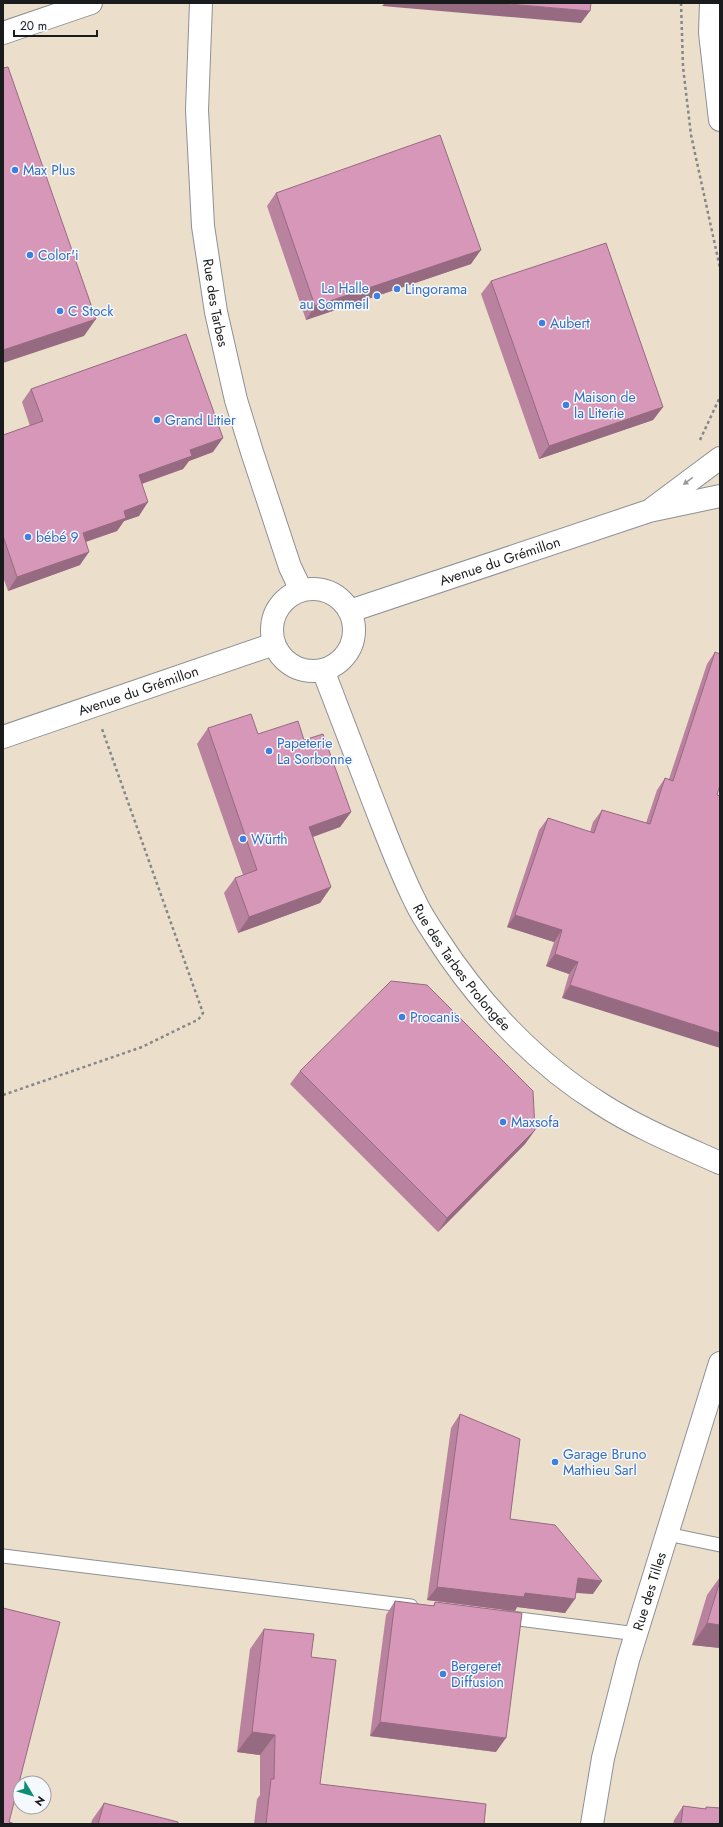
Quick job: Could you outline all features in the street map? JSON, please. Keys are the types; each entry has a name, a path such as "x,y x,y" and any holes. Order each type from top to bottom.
{"street":[{"path":"3,33 91,3"},
{"name":"Rue des Tarbes","path":"201,3 197,110 203,226 216,312 236,400 252,452 290,566 302,590"},
{"path":"711,3 710,33 720,120"},
{"name":"Avenue du Grémillon","path":"649,511 720,458"},
{"name":"Avenue du Grémillon","path":"350,611 649,511 720,496"},
{"path":"316,588 330,592 342,600 350,611 354,623 354,635 351,647 344,657 334,665 323,670 311,671 299,669 288,663 280,655 274,644 271,631 273,617 279,605 289,595 302,590 316,588"},
{"name":"Avenue du Grémillon","path":"3,737 274,644"},
{"name":"Rue des Tarbes Prolongée","path":"323,670 397,862 415,902 454,964 477,995 506,1026 538,1056 600,1104 678,1145 720,1163"},
{"name":"Rue des Tilles","path":"592,1824 603,1758 637,1634 667,1534 715,1399 720,1363"}],"lane":[{"path":"667,1534 720,1545"},
{"path":"3,1556 423,1607"},
{"path":"487,1615 637,1634"}],"path":[{"path":"681,3 683,67 691,135 720,268"},
{"path":"698,445 720,397"},
{"path":"3,1095 142,1048 198,1020 203,1013 94,706"}],"shaded area":[{"path":"3,3 720,3 720,1824 3,1824"}],"building":[{"path":"497,3 591,3 590,11"},
{"path":"8,67 96,319 3,350 3,68"},
{"path":"440,135 481,250 315,306 276,193"},
{"path":"606,243 663,407 549,446 491,281"},
{"path":"186,334 223,438 190,450 192,456 139,475 148,502 124,511 126,518 83,533 89,552 17,577 3,536 3,435 43,421 31,389"},
{"path":"715,652 720,654 720,785 717,795 720,796 720,1033 570,985 578,962 555,954 562,930 515,915 548,818 594,833 602,810 650,824 665,778 673,781"},
{"path":"251,714 258,734 298,721 304,740 323,734 351,812 309,827 331,887 249,917 235,878 257,870 208,728"},
{"path":"391,981 427,985 533,1091 535,1130 447,1218 300,1071"},
{"path":"460,1414 520,1439 510,1519 555,1525 602,1581 578,1578 575,1599 525,1593 524,1597 437,1587"},
{"path":"720,1581 720,1625 707,1623"},
{"path":"395,1601 434,1606 435,1602 522,1613 506,1738 380,1722"},
{"path":"3,1608 60,1622 21,1775 12,1775 12,1810 9,1822 15,1824 3,1824"},
{"path":"264,1629 314,1634 311,1657 336,1660 320,1784 486,1804 484,1824 266,1824 271,1779 274,1779 275,1735 252,1732"},
{"path":"104,1803 178,1822 178,1824 98,1824"},
{"path":"683,1806 706,1809 706,1807 720,1808 720,1824 681,1824"}],"place":[{"name":"Max Plus","path":"15,170"},
{"name":"Color'i","path":"30,255"},
{"name":"Lingorama","path":"397,289"},
{"name":"La Halle au Sommeil","path":"377,296"},
{"name":"C Stock","path":"60,311"},
{"name":"Aubert","path":"542,323"},
{"name":"Maison de la Literie","path":"566,405"},
{"name":"Grand Litier","path":"157,420"},
{"name":"bébé 9","path":"28,537"},
{"name":"Papeterie La Sorbonne","path":"269,751"},
{"name":"Würth","path":"243,839"},
{"name":"Procanis","path":"402,1017"},
{"name":"Maxsofa","path":"503,1122"},
{"name":"Garage Bruno Mathieu Sarl","path":"555,1462"},
{"name":"Bergeret Diffusion","path":"443,1674"}]}
